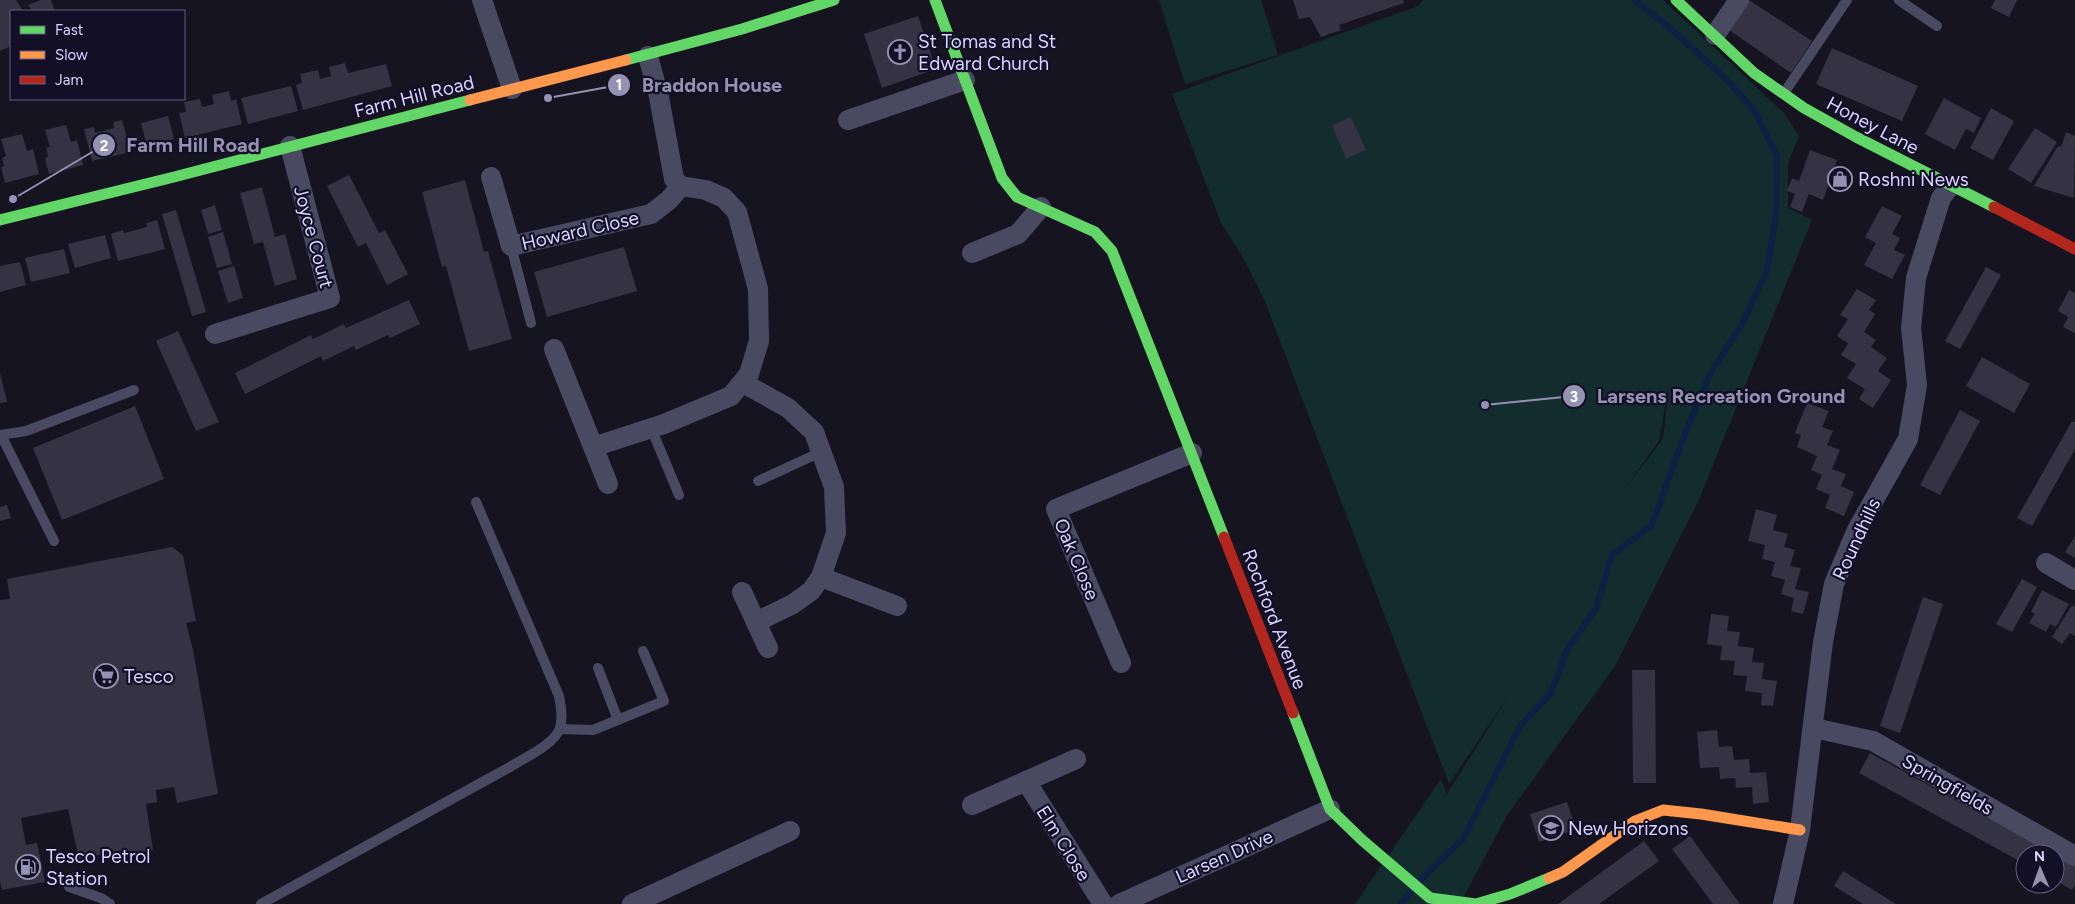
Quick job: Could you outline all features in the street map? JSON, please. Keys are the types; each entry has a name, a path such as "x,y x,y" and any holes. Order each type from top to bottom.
{"street":[{"path":"482,0 512,89"},
{"name":"Farm Hill Road","path":"0,220 127,190 290,146 648,56 786,17 834,0"},
{"name":"Rochford Avenue","path":"935,0 1002,178 1017,197 1095,232 1112,250 1330,809 1362,840 1430,898 1476,904 1510,894 1563,872 1635,821 1663,810 1701,814 1800,830"},
{"name":"Honey Lane","path":"1676,0 1754,73 1804,108 1950,185 2072,242"},
{"path":"1715,35 1739,0"},
{"path":"594,448 651,428 730,396 749,374 759,341 758,289 737,212 724,198 706,190 681,186 674,179 659,97 648,56"},
{"path":"848,120 966,80"},
{"name":"Joyce Court","path":"215,334 330,298 290,146"},
{"name":"Howard Close","path":"491,177 511,246 651,214 669,200 681,186"},
{"name":"Roundhills","path":"1783,904 1800,830 1824,642 1834,584 1857,530 1908,439 1917,385 1911,328 1916,278 1941,198 1950,185"},
{"path":"972,254 1018,234 1041,207"},
{"path":"554,348 608,484"},
{"path":"743,383 788,408 814,432 834,487 836,533 821,577 811,592 793,604 756,622"},
{"name":"Oak Close","path":"1121,663 1056,509 1192,453"},
{"path":"2046,563 2075,580"},
{"path":"821,577 897,606"},
{"path":"742,592 768,648"},
{"name":"Springfields","path":"1814,728 1873,741 2075,856"},
{"path":"972,805 1076,759"},
{"name":"Elm Close","path":"1026,782 1103,904"},
{"name":"Larsen Drive","path":"1119,904 1330,809"},
{"path":"632,904 790,831"}],"lane":[{"path":"1784,94 1848,0"},
{"path":"1899,0 1937,26"},
{"path":"511,246 531,323"},
{"path":"54,541 0,435 26,431 134,390"},
{"path":"651,428 679,495"},
{"path":"758,481 821,452"},
{"path":"261,904 510,767 547,744 560,729 562,714 559,696 476,502"},
{"path":"560,729 593,730 664,701 643,651"},
{"path":"598,668 618,720"},
{"path":"70,887 101,898 110,904"}],"green space":[{"path":"1159,0 1261,0 1278,55 1185,84"},
{"path":"1423,0 1663,0 1784,113 1799,136 1788,163 1788,208 1812,220 1698,502 1615,666 1506,817 1460,904 1355,904 1441,779 1447,794 1508,697 1449,784 1264,299 1244,259 1221,223 1172,94 1418,6","holes":["1669,385 1663,439 1623,491 1659,441"]}],"building":[{"path":"0,0 16,0 22,10 10,10 10,46 0,51"},
{"path":"41,0 51,0 55,10 31,10 28,5"},
{"path":"1293,0 1403,0 1404,3 1339,25 1341,30 1321,37 1310,17 1299,19"},
{"path":"1749,0 1812,41 1791,73 1729,30"},
{"path":"1995,0 2017,0 2009,17 1991,8"},
{"name":"St Tomas and St Edward Church","path":"918,16 936,69 882,88 864,34"},
{"path":"1832,48 1918,86 1902,121 1816,84"},
{"path":"345,63 348,73 386,64 392,86 303,110 296,85 302,83 300,74 318,70 320,79 331,76 329,67"},
{"path":"291,86 298,111 248,124 241,98"},
{"path":"229,91 231,101 236,99 242,124 185,138 179,113 186,112 184,102 200,99 202,107 214,104 212,95"},
{"path":"1944,98 1981,118 1974,133 1966,129 1955,150 1925,134"},
{"path":"1991,108 2014,121 1993,160 1970,148"},
{"path":"168,116 174,139 147,146 141,123"},
{"path":"1351,117 1366,150 1346,159 1332,125"},
{"path":"122,120 131,152 92,161 84,129 94,127 95,133 114,128 113,122"},
{"path":"66,125 71,142 77,140 83,165 49,174 45,158 48,157 46,148 50,147 45,130"},
{"path":"2035,128 2057,142 2031,183 2008,169"},
{"path":"2066,132 2075,136 2074,198 2034,186 2058,146 2061,147"},
{"path":"22,134 27,151 33,149 39,174 5,183 1,167 4,166 2,158 6,156 1,139"},
{"path":"1810,150 1837,160 1823,200 1809,194 1802,212 1790,207 1795,194 1787,191 1792,178 1799,181"},
{"path":"349,175 379,233 385,230 408,274 387,285 366,243 358,247 327,186"},
{"path":"465,180 484,252 488,251 512,339 469,351 446,266 442,267 422,192"},
{"path":"262,187 275,237 285,234 297,279 275,286 263,242 254,244 240,193"},
{"path":"215,205 222,230 208,234 201,210"},
{"path":"1882,206 1902,216 1892,234 1900,238 1894,250 1905,255 1892,279 1864,265 1876,243 1865,237"},
{"path":"176,210 206,312 192,316 162,214"},
{"path":"157,220 165,249 118,261 111,234 123,230 124,233 147,227 146,223"},
{"path":"223,232 232,264 217,268 208,237"},
{"path":"105,235 111,258 75,268 68,244"},
{"path":"624,247 637,291 547,317 534,272"},
{"path":"64,249 70,273 31,282 25,258"},
{"path":"20,262 26,285 0,292 0,266"},
{"path":"234,266 243,298 228,303 218,271"},
{"path":"1986,267 2001,275 1960,349 1945,341"},
{"path":"1857,289 1876,300 1869,310 1875,314 1864,332 1876,340 1871,347 1887,358 1878,371 1891,380 1873,408 1859,399 1865,389 1847,378 1856,364 1841,355 1848,343 1837,336 1848,319 1840,315"},
{"path":"2069,290 2075,293 2075,333 2063,327 2068,317 2058,311"},
{"path":"409,300 420,324 390,338 388,335 356,350 354,346 323,361 321,356 245,394 235,373 311,335 313,339 344,324 346,328"},
{"path":"178,331 219,422 196,431 156,341"},
{"path":"1982,357 2030,384 2014,413 1966,386"},
{"path":"0,373 7,402 0,403"},
{"path":"1807,403 1829,411 1822,427 1833,431 1827,445 1840,450 1832,469 1846,474 1841,486 1854,492 1844,516 1825,508 1830,495 1816,489 1822,475 1811,470 1817,456 1797,447 1801,435 1795,433"},
{"path":"135,406 164,479 62,520 33,448"},
{"path":"1960,410 1980,421 1940,495 1920,485"},
{"path":"2072,421 2075,422 2075,449 2032,526 2017,518"},
{"path":"7,505 11,518 0,521 0,507"},
{"path":"1756,509 1777,515 1773,530 1788,534 1784,547 1795,550 1790,566 1801,568 1795,589 1809,592 1803,614 1791,611 1794,598 1781,594 1785,580 1771,576 1775,562 1762,559 1765,545 1748,541"},
{"path":"2075,536 2075,558 2065,552"},
{"path":"172,547 183,555 196,621 186,623 193,650 218,794 177,803 174,787 156,790 157,802 146,804 153,850 126,855 124,850 79,859 68,809 21,818 26,845 37,843 45,882 2,890 0,881 0,600 10,599 7,579"},
{"path":"2022,579 2037,587 2012,632 1996,624"},
{"path":"2042,590 2069,604 2056,627 2050,624 2046,632 2029,623 2035,613 2031,612"},
{"path":"1923,597 1943,604 1900,733 1880,726"},
{"path":"2072,605 2075,607 2075,636 2070,633 2062,644 2052,637"},
{"path":"1711,614 1729,616 1727,631 1740,632 1738,646 1754,648 1752,662 1764,663 1762,679 1777,681 1773,706 1761,705 1762,693 1745,691 1747,676 1733,675 1735,661 1720,660 1722,646 1707,644"},
{"path":"1632,670 1655,670 1656,783 1633,783"},
{"path":"1717,730 1719,747 1732,746 1734,760 1749,759 1750,773 1766,772 1769,802 1753,804 1752,787 1736,788 1735,778 1720,779 1719,767 1700,768 1697,732"},
{"path":"1870,753 2035,844 2015,844 2015,859 1859,773"},
{"path":"1567,802 1576,829 1539,842 1530,814"},
{"path":"1690,836 1740,904 1713,904 1672,849"},
{"path":"1644,841 1659,861 1599,904 1558,904"},
{"path":"2065,860 2075,866 2075,885 2072,890 2065,886"},
{"path":"1843,871 1896,904 1863,904 1834,886"}],"waterway":[{"path":"1419,881 1463,839 1520,726 1551,693 1567,650 1596,608 1612,555 1652,525 1683,439 1711,372 1740,328 1767,271 1776,214 1777,156 1754,110 1725,78 1670,28 1634,0"},
{"path":"1401,904 1411,891"}],"traffic: fast":[{"path":"626,60 742,29 834,0"},
{"path":"935,0 1002,178 1017,197 1095,232 1112,251 1224,537"},
{"path":"1676,0 1754,73 1804,108 1856,137 1994,207"},
{"path":"0,220 470,100"},
{"path":"1293,713 1330,809 1362,840 1430,898 1476,904 1510,894 1549,878"}],"traffic: slow":[{"path":"470,100 626,60"},
{"path":"1549,878 1563,872 1635,821 1663,810 1701,814 1800,830"}],"traffic: jam":[{"path":"1994,207 2075,249"},
{"path":"1224,537 1293,713"}],"place":[{"name":"St Tomas and St Edward Church","path":"900,52"},
{"name":"Braddon House","path":"548,98"},
{"name":"Roshni News","path":"1840,179"},
{"name":"Farm Hill Road","path":"13,199"},
{"name":"Larsens Recreation Ground","path":"1485,405"},
{"name":"Tesco","path":"106,676"},
{"name":"New Horizons","path":"1551,828"},
{"name":"Tesco Petrol Station","path":"28,867"}]}
